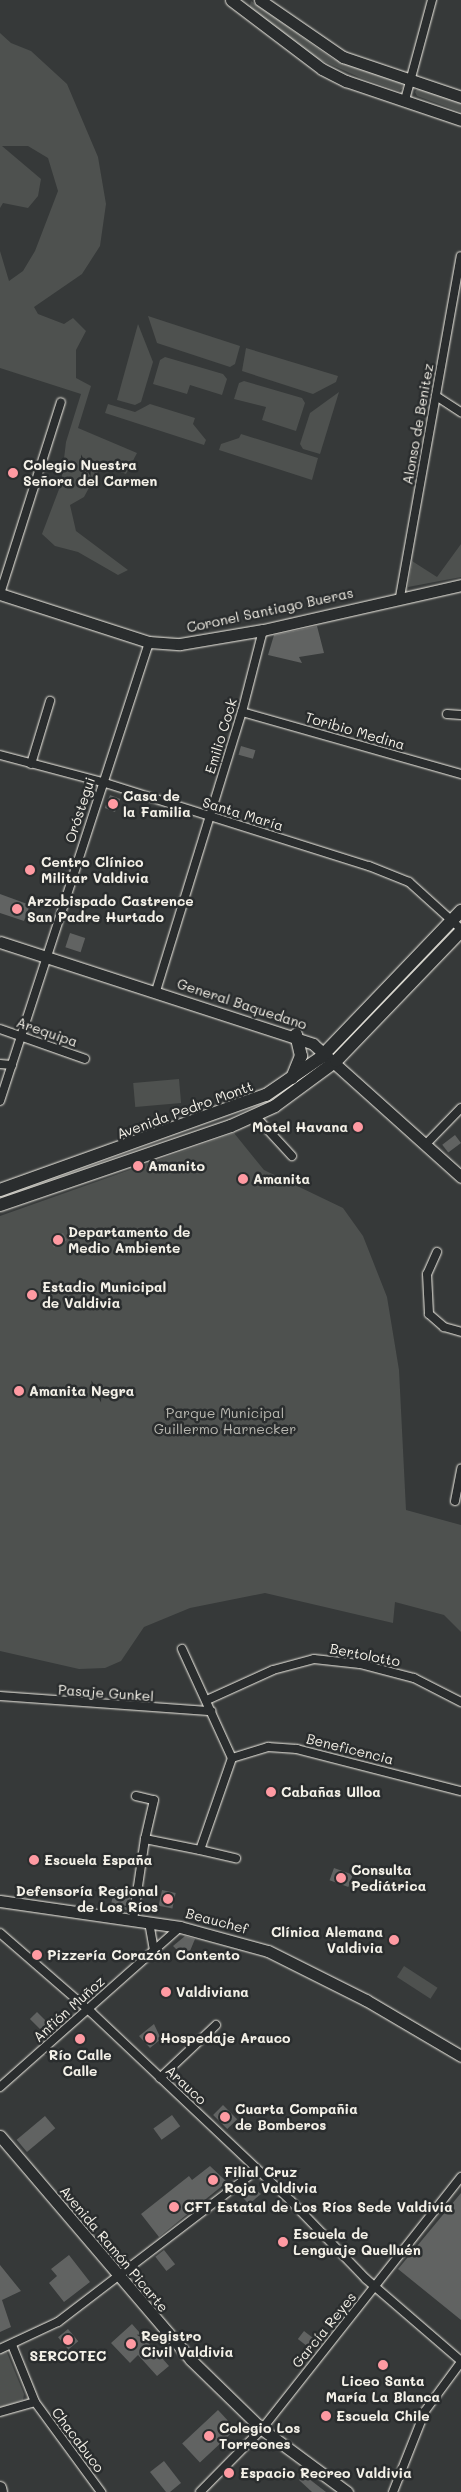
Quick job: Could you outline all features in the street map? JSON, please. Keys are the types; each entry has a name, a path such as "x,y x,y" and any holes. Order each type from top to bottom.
{"main road":[{"path":"260,0 331,51 461,97"},
{"path":"237,2 322,69 461,120"},
{"name":"Coronel Santiago Bueras","path":"0,594 148,642 180,644 263,630 461,584"},
{"name":"Avenida Pedro Montt","path":"0,1205 256,1117 310,1083 336,1061 458,927 461,911"},
{"name":"Avenida Pedro Montt","path":"0,1190 247,1104 290,1081 326,1052 458,927"},
{"name":"General Baquedano","path":"0,942 296,1035 326,1052 461,1177"},
{"path":"290,1081 300,1056 296,1035"},
{"path":"70,1167 75,1180"},
{"name":"Beauchef","path":"0,1901 180,1926 288,1959 461,2056"},
{"name":"Avenida Ramón Picarte","path":"0,2136 190,2360 262,2429 347,2492"},
{"path":"0,2488 1,2492"}],"street":[{"path":"406,100 432,0"},
{"name":"Alonso de Benitez","path":"400,597 461,256"},
{"path":"436,396 461,412"},
{"path":"0,594 61,402"},
{"name":"Emilio Cock","path":"156,991 208,816 242,712 263,630"},
{"name":"Oróstegui","path":"0,1101 148,642"},
{"path":"31,764 50,701"},
{"name":"Toribio Medina","path":"242,712 461,774"},
{"path":"447,714 461,714"},
{"name":"Santa María","path":"0,756 102,782 369,866 409,882 458,927"},
{"name":"Arequipa","path":"0,1029 85,1059"},
{"path":"0,1064 12,1066"},
{"path":"426,1144 461,1108"},
{"path":"256,1117 292,1156"},
{"path":"437,1252 427,1274 429,1314 444,1327 461,1332"},
{"path":"455,1501 461,1472"},
{"path":"182,1649 232,1758 200,1850"},
{"name":"Bertolotto","path":"207,1700 273,1670 314,1659 360,1664 414,1678 461,1702"},
{"name":"Pasaje Gunkel","path":"0,1696 211,1711"},
{"name":"Beneficencia","path":"232,1758 268,1747 297,1749 461,1791"},
{"path":"133,1920 145,1839 154,1800 136,1796"},
{"path":"145,1839 236,1858"},
{"path":"149,1922 154,1950"},
{"name":"Anfión Muñoz","path":"0,2087 180,1926"},
{"name":"Arauco","path":"0,1933 88,2009 258,2170 375,2288 461,2361"},
{"path":"160,2078 216,2025"},
{"path":"0,2349 12,2346 58,2322 116,2275 258,2170"},
{"name":"García Reyes","path":"200,2492 262,2429 461,2177"},
{"name":"Chacabuco","path":"12,2346 35,2402 101,2492"},
{"path":"392,2492 425,2411 461,2361"},
{"name":"Chacabuco","path":"0,2412 35,2402"}],"green space":[{"path":"251,1 333,59 402,81 403,88 399,91 361,78 307,54 249,9"},
{"path":"0,33 11,43 31,51 67,84 98,157 106,204 100,246 82,274 34,307 38,314 64,324 73,318 86,331 76,350 76,378 91,386 78,428 137,453 126,474 107,467 97,473 84,497 70,505 76,531 128,570 118,575 78,552 55,546 42,534 61,484 66,442 81,394 0,368 0,251 9,281 23,271 35,251 58,191 48,158 28,146 2,146 41,179 38,196 28,208 3,203 0,208"},
{"path":"420,86 461,100 461,112 417,96 415,92"},
{"path":"148,316 240,346 235,364 230,367 157,343"},
{"path":"138,324 153,362 141,402 135,405 117,400"},
{"path":"246,348 338,376 336,382 313,394 242,371"},
{"path":"165,357 223,374 227,379 222,395 190,385 187,394 153,384 160,360"},
{"path":"244,381 302,398 305,403 296,431 262,420 266,407 234,399 239,383"},
{"path":"339,392 320,454 303,449 300,444 310,413"},
{"path":"108,404 135,412 150,404 195,418 193,424 206,440 204,445 105,413"},
{"path":"241,434 318,458 312,480 219,450 221,444 239,438"},
{"path":"461,544 461,577 408,587 412,561 437,577"},
{"path":"179,1079 181,1103 135,1107 133,1083"},
{"name":"Parque Municipal Guillermo Harnecker","path":"234,1133 264,1170 343,1208 363,1236 387,1297 399,1370 406,1510 461,1525 461,1632 444,1615 395,1602 393,1623 265,1593 190,1608 144,1627 121,1661 105,1668 79,1669 0,1651 0,1216"},
{"path":"404,1966 438,1988 430,1999 397,1977"},
{"path":"6,2350 24,2394 23,2400 0,2408 0,2352"}],"building":[{"path":"317,626 324,653 299,657 302,663 268,655 274,635"},
{"path":"241,746 255,750 253,759 239,755"},
{"name":"Casa de la Familia","path":"110,795 120,799 115,812 105,808"},
{"name":"Arzobispado Castrence San Padre Hurtado","path":"0,894 30,905 24,921 0,913"},
{"path":"70,933 85,938 81,952 65,947"},
{"path":"455,1135 461,1143 448,1153 442,1145"},
{"name":"Departamento de Medio Ambiente","path":"63,1233 67,1240 54,1247 50,1240"},
{"name":"Consulta Pediátrica","path":"334,1868 353,1875 348,1887 330,1880"},
{"path":"115,1887 132,1891 127,1910 111,1906"},
{"name":"Defensoría Regional de Los Ríos","path":"162,1890 176,1893 172,1909 159,1906"},
{"path":"185,1936 195,1939 190,1951 182,1955 173,1946"},
{"path":"37,2012 49,2024 42,2031 30,2019"},
{"name":"Hospedaje Arauco","path":"154,2024 161,2039 150,2048 139,2036"},
{"name":"Cuarta Compañia de Bomberos","path":"223,2105 237,2119 227,2129 213,2115"},
{"path":"172,2115 180,2126 162,2140 153,2129"},
{"path":"45,2116 55,2128 27,2152 17,2140"},
{"name":"CFT Estatal de Los Ríos Sede Valdivia","path":"210,2166 227,2182 159,2237 141,2214 189,2176 192,2180"},
{"path":"251,2186 261,2194 249,2204 240,2195"},
{"path":"461,2193 461,2320 398,2269"},
{"path":"164,2250 175,2264 166,2271 155,2257"},
{"path":"69,2255 90,2282 64,2302 49,2283 57,2276 51,2269"},
{"path":"0,2265 21,2291 2,2300 11,2327 0,2332"},
{"name":"Registro Civil Valdivia","path":"132,2324 169,2366 157,2376 138,2355 130,2363 111,2343"},
{"name":"SERCOTEC","path":"68,2329 78,2341 68,2350 58,2337"},
{"path":"304,2331 317,2341 310,2349 298,2339"},
{"name":"Colegio Los Torreones","path":"218,2410 236,2429 200,2462 182,2443"},
{"path":"164,2461 181,2483 170,2492 166,2492 150,2472"},
{"path":"304,2475 326,2492 312,2492 299,2480"}],"place":[{"name":"Colegio Nuestra Señora del Carmen","path":"13,473"},
{"name":"Casa de la Familia","path":"113,804"},
{"name":"Centro Clínico Militar Valdivia","path":"30,870"},
{"name":"Arzobispado Castrence San Padre Hurtado","path":"17,909"},
{"name":"Motel Havana","path":"358,1127"},
{"name":"Amanito","path":"138,1166"},
{"name":"Amanita","path":"243,1179"},
{"name":"Departamento de Medio Ambiente","path":"58,1240"},
{"name":"Estadio Municipal de Valdivia","path":"32,1295"},
{"name":"Amanita Negra","path":"19,1391"},
{"name":"Cabañas Ulloa","path":"271,1792"},
{"name":"Escuela España","path":"34,1860"},
{"name":"Consulta Pediátrica","path":"341,1878"},
{"name":"Defensoría Regional de Los Ríos","path":"168,1899"},
{"name":"Clínica Alemana Valdivia","path":"394,1940"},
{"name":"Pizzería Corazón Contento","path":"37,1955"},
{"name":"Valdiviana","path":"166,1992"},
{"name":"Hospedaje Arauco","path":"150,2038"},
{"name":"Río Calle Calle","path":"80,2039"},
{"name":"Cuarta Compañia de Bomberos","path":"225,2117"},
{"name":"Filial Cruz Roja Valdivia","path":"213,2180"},
{"name":"CFT Estatal de Los Ríos Sede Valdivia","path":"174,2207"},
{"name":"Escuela de Lenguaje Quelluén","path":"283,2242"},
{"name":"SERCOTEC","path":"68,2340"},
{"name":"Registro Civil Valdivia","path":"131,2344"},
{"name":"Liceo Santa María La Blanca","path":"383,2365"},
{"name":"Escuela Chile","path":"326,2416"},
{"name":"Colegio Los Torreones","path":"209,2436"},
{"name":"Espacio Recreo Valdivia","path":"229,2473"}]}
